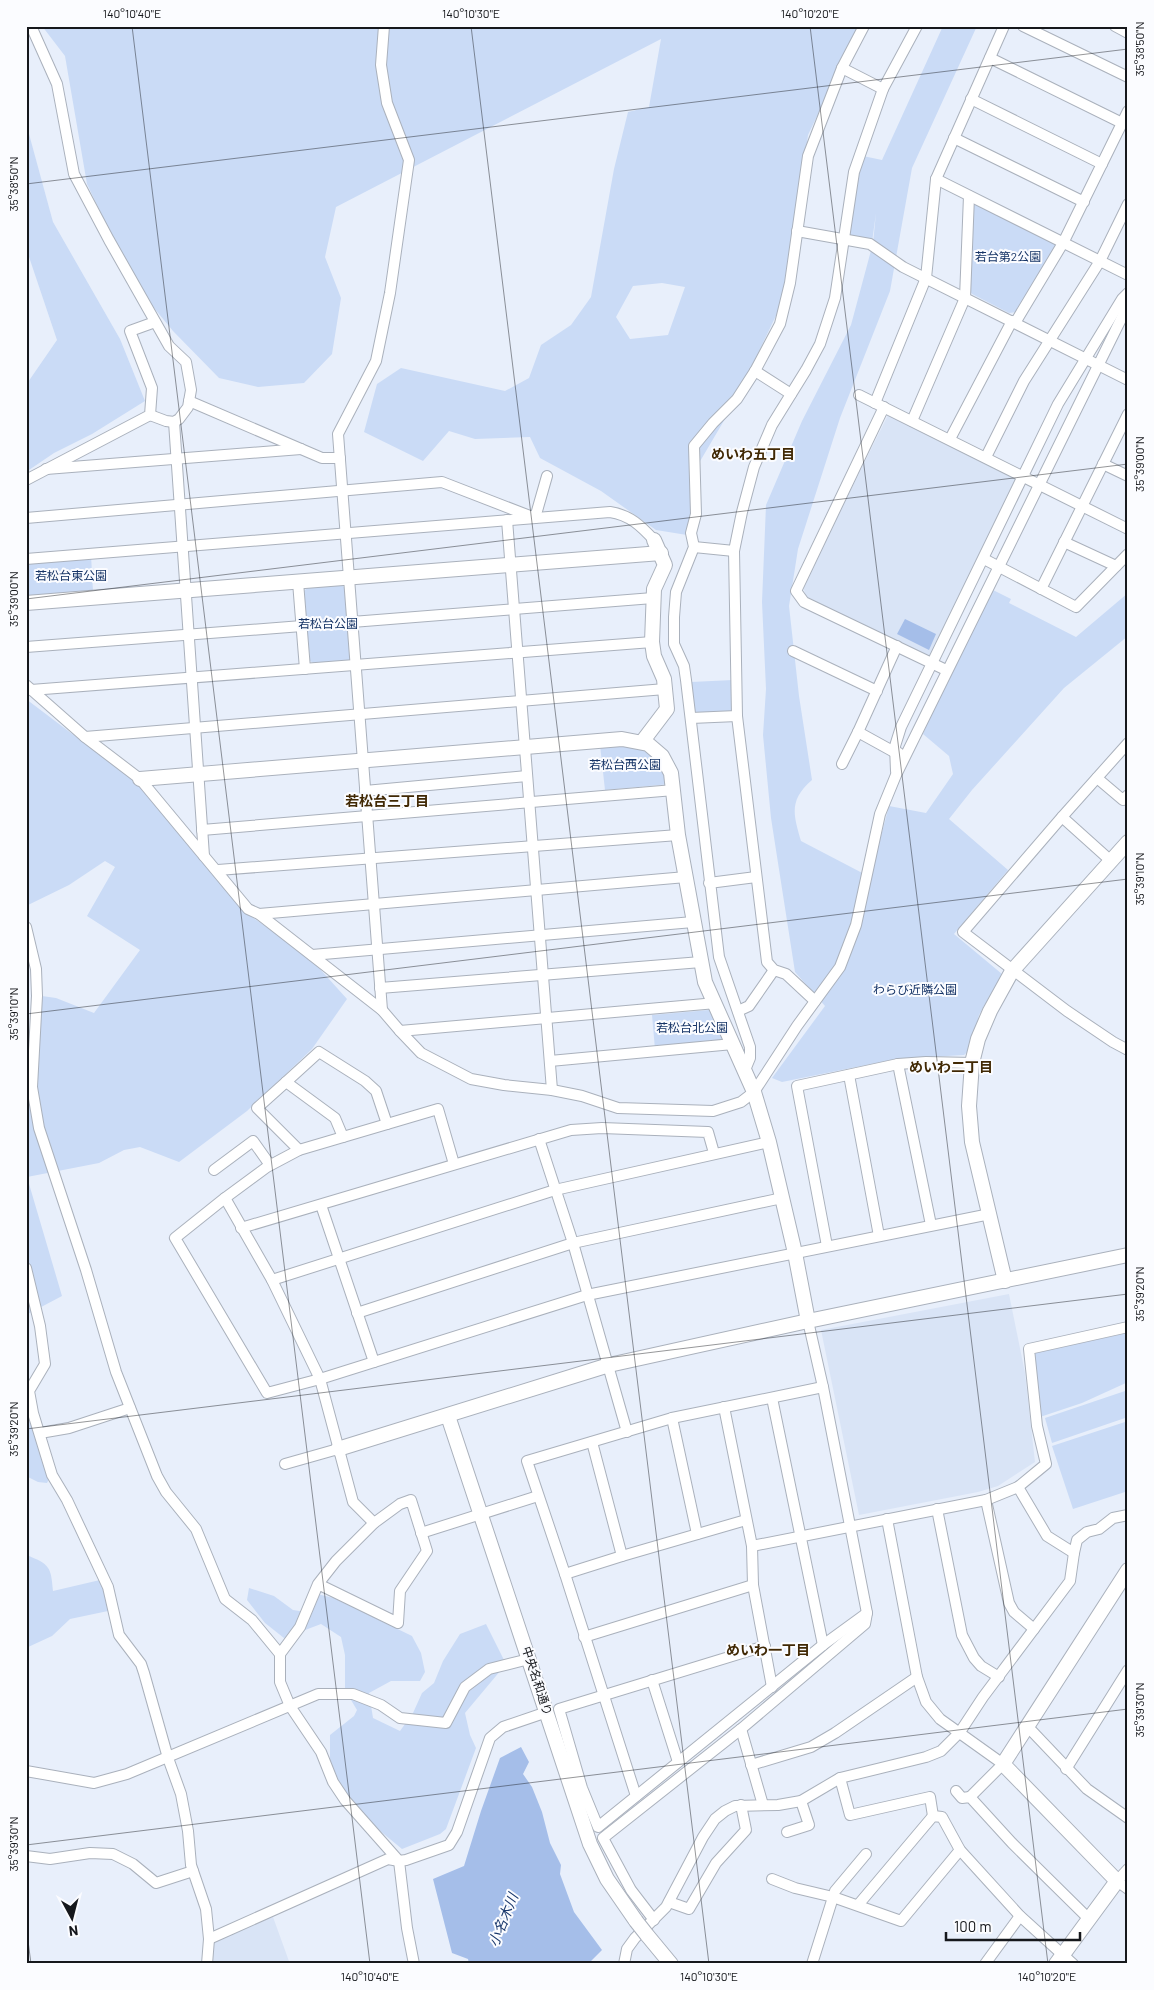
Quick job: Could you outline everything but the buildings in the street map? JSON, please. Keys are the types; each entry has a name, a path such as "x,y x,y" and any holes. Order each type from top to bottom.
{"street":[{"path":"26,480 150,415 174,422 188,407 191,390 186,362 169,346 74,174 57,84 31,26"},
{"path":"382,1010 338,434 376,361 390,293 409,160 387,103 382,65 384,26"},
{"path":"745,1070 750,1058 750,1047 719,957 684,666 674,644 676,592 694,547 691,533 696,514 694,446 713,423 737,399 755,371 780,324 790,283 808,156 842,68 864,26"},
{"path":"815,1001 786,974 774,970 767,962 737,716 734,551 754,467 772,425 820,344 835,298 854,172 883,89 917,26"},
{"path":"946,670 804,602 796,591 880,405 926,278 936,179 1004,26"},
{"path":"1023,26 1128,77"},
{"path":"1115,26 1128,33"},
{"path":"990,58 1122,123"},
{"path":"842,68 883,89"},
{"path":"971,99 1102,164"},
{"path":"950,440 1013,322 1064,243 1128,111"},
{"path":"954,138 1084,202"},
{"path":"936,179 1128,275"},
{"path":"912,421 965,298 969,196"},
{"path":"986,457 1024,381 1100,261 1128,204"},
{"path":"796,231 870,244 903,267 1128,380"},
{"path":"896,775 895,746 901,727 1058,404 1122,299 1128,293"},
{"path":"29,688 85,737 140,779 204,856 218,870 248,909 259,914 382,1010 421,1053 471,1079 504,1085 552,1090 582,1096 618,1108 713,1111 741,1102 754,1092 815,1001 840,968 856,925 880,814 896,775 946,670 1128,306"},
{"path":"150,415 152,388 130,331 155,322"},
{"path":"755,371 791,394"},
{"path":"859,395 1128,529"},
{"path":"189,401 322,458 340,458"},
{"path":"1041,589 1126,421"},
{"path":"174,422 204,856"},
{"path":"46,469 301,449"},
{"path":"1103,464 1128,476"},
{"path":"535,518 547,476"},
{"path":"26,518 442,482 535,518"},
{"path":"26,559 610,512 623,514 641,526 654,540 665,565 654,589 652,642 654,656 664,679 667,708 642,742"},
{"path":"507,520 509,565 552,1090"},
{"path":"1064,542 1116,566"},
{"path":"694,547 734,551"},
{"path":"26,603 661,553"},
{"path":"984,559 1076,608 1128,554"},
{"path":"298,582 305,669"},
{"path":"352,622 653,598"},
{"path":"26,647 302,626"},
{"path":"29,688 192,678 652,642"},
{"path":"842,764 897,646"},
{"path":"793,651 877,692"},
{"path":"85,737 665,689"},
{"path":"691,718 737,716"},
{"path":"858,732 896,753 907,752"},
{"path":"140,779 622,739 642,742 654,749 668,764 672,773 678,835 705,982 716,1003 754,1092 769,1142 823,1387 867,1613 865,1624 741,1730 603,1838 631,1890 654,1920"},
{"path":"1128,743 963,932 1012,971 1113,1042 1128,1050"},
{"path":"365,791 527,776"},
{"path":"1097,778 1123,800 1128,795"},
{"path":"202,830 674,790"},
{"path":"1062,817 1111,861"},
{"path":"218,870 678,835"},
{"path":"1005,1281 972,1142 969,1106 972,1063 978,1040 990,1011 1012,971 1128,842"},
{"path":"259,914 686,876"},
{"path":"709,883 756,877"},
{"path":"312,956 693,922"},
{"path":"26,927 36,978 37,996 32,1087 39,1128 83,1260 116,1372 157,1476 166,1492 196,1529 225,1598 252,1620 280,1654"},
{"path":"380,988 701,962"},
{"path":"738,1011 749,1006 774,970"},
{"path":"400,1032 716,1003"},
{"path":"550,1061 734,1044"},
{"path":"299,1150 257,1108 319,1052 365,1081 376,1092 388,1124"},
{"path":"827,1246 797,1086 898,1064 926,1062 972,1063"},
{"path":"898,1064 931,1225"},
{"path":"849,1075 879,1236"},
{"path":"286,1082 335,1118 343,1137"},
{"path":"454,1164 438,1109 299,1150 270,1165 175,1238 267,1393 320,1379 587,1296 990,1214"},
{"path":"241,1228 571,1130 602,1128 708,1132 714,1153"},
{"path":"539,1139 609,1365 627,1432"},
{"path":"214,1170 253,1141 270,1165"},
{"path":"272,1280 340,1260 555,1190 769,1142"},
{"path":"225,1198 272,1280 320,1379 353,1502 374,1523"},
{"path":"358,1313 572,1243 782,1198"},
{"path":"321,1204 374,1362"},
{"path":"286,1464 448,1416 609,1365 808,1321 1128,1255"},
{"path":"26,1268 40,1326 45,1364 28,1390 52,1474 67,1500 108,1588 120,1635 141,1664 168,1758 181,1794 193,1871 206,1908 209,1938 206,1964"},
{"path":"752,1546 850,1525 986,1500 1018,1487 1046,1464 1037,1426 1029,1349 1128,1327"},
{"path":"636,1796 527,1461 672,1418 823,1387"},
{"path":"772,1398 824,1645"},
{"path":"724,1407 752,1546 753,1585 772,1687"},
{"path":"40,1434 69,1428 130,1408"},
{"name":"中央名和通り","path":"448,1416 590,1844 607,1879 636,1921 671,1964"},
{"path":"672,1418 697,1534"},
{"path":"592,1442 622,1556"},
{"path":"1018,1487 1047,1536 1074,1553"},
{"path":"421,1533 538,1496"},
{"path":"318,1584 398,1623 400,1591 427,1551 411,1500 400,1504 374,1523 336,1561 318,1584 300,1627 280,1654 280,1682 290,1706 321,1752 334,1782 345,1800 399,1861 407,1928 414,1964"},
{"path":"986,1500 1009,1603 1014,1612 1034,1629"},
{"path":"936,1509 962,1636 974,1658 981,1666 998,1677"},
{"path":"624,1964 627,1949 669,1902 703,1837 715,1819 725,1811 740,1805 778,1805 801,1801 840,1778 934,1755 941,1751 960,1732 998,1677 1070,1581 1077,1540 1087,1532 1099,1529 1113,1518 1128,1515"},
{"path":"887,1519 918,1677 926,1702 932,1712 1003,1764 1122,1885"},
{"path":"565,1574 746,1520"},
{"path":"956,1791 962,1798 970,1797 1003,1764 1127,1571"},
{"path":"584,1637 753,1585"},
{"path":"764,1646 559,1709 582,1788 598,1827 824,1645 867,1613"},
{"path":"26,1771 94,1783 127,1774 168,1758 318,1694 353,1694 381,1705 400,1718 446,1722 465,1687 489,1669 529,1659"},
{"path":"1066,1769 1128,1670"},
{"path":"751,1765 811,1747 835,1734 918,1677"},
{"path":"652,1680 678,1762"},
{"path":"209,1938 388,1858 399,1861 449,1846 457,1832 490,1738 503,1727 547,1712"},
{"path":"1028,1727 1086,1789 1128,1818"},
{"path":"741,1730 763,1805"},
{"path":"840,1778 850,1815 930,1797 933,1816 858,1905"},
{"path":"970,1797 1012,1843 1089,1920"},
{"path":"787,1832 809,1825 801,1801"},
{"path":"669,1902 689,1909 716,1863 746,1830 740,1805"},
{"path":"933,1816 942,1816 960,1850 1064,1961 1089,1920 1122,1885 1128,1868"},
{"path":"772,1879 795,1888 858,1905 901,1921 960,1850"},
{"path":"26,1856 50,1859 90,1853 113,1854 133,1864 156,1883 193,1871"},
{"path":"812,1964 835,1890 866,1854"},
{"path":"985,1964 1020,1916"}],"shaded area":[{"path":"894,414 1017,475 1020,482 934,656 929,657 806,597 803,586 888,415"},
{"path":"1009,1294 1025,1373 1035,1462 998,1486 978,1492 859,1515 821,1330"},
{"path":"273,1917 290,1964 210,1964 212,1940"}],"green space":[{"path":"42,26 860,26 808,135 786,295 732,407 699,463 687,535 656,530 601,491 540,458 530,437 475,439 449,431 423,461 364,432 377,384 401,368 505,391 529,378 541,345 571,325 591,297 614,169 628,112 649,107 661,39 336,207 325,257 341,298 332,354 304,383 258,387 219,378 173,331 135,285 87,184 65,56","holes":["662,283 685,287 668,335 630,339 616,317 633,286"]},
{"name":"わらび近隣公園","path":"943,26 977,26 912,168 890,291 840,418 798,549 789,606 799,696 812,780 799,794 796,801 796,823 801,841 870,877 889,806 926,813 953,774 949,756 923,734 947,675 989,592 991,593 993,590 1011,599 1009,603 1076,637 1128,593 1128,636 1064,688 972,790 949,819 1008,870 954,934 1002,974 979,1015 970,1050 964,1055 896,1059 782,1082 772,1078 825,1006 795,972 771,818 763,735 766,689 762,602 766,505 802,421 851,325 873,243 876,213 872,242 850,237 847,233 855,184 863,156 882,160"},
{"path":"26,123 53,222 120,339 145,401 92,434 54,453 26,472 26,385 57,340 26,248"},
{"name":"若台第2公園","path":"978,202 1057,240 1058,247 1017,312 1009,313 972,294 970,291 973,205"},
{"name":"若松台東公園","path":"91,555 93,592 29,598 26,594 26,561"},
{"name":"若松台公園","path":"341,585 346,588 351,657 347,663 317,665 310,661 304,591 309,586"},
{"path":"733,680 734,711 699,714 694,710 691,682"},
{"path":"26,699 141,786 245,912 310,958 347,999 312,1049 247,1111 179,1162 140,1147 124,1150 99,1163 27,1177 62,1296 26,1315 26,1030 40,1030 42,996 56,998 94,1013 140,950 87,916 115,867 105,861 69,885 26,906"},
{"name":"若松台西公園","path":"623,742 655,753 670,784 605,790 600,745"},
{"name":"若松台北公園","path":"709,1010 714,1012 725,1040 655,1049 652,1015"},
{"path":"1128,1333 1128,1382 1082,1403 1040,1417 1034,1359 1035,1352"},
{"path":"1128,1390 1128,1417 1052,1443 1045,1418"},
{"path":"26,1404 49,1479 47,1483 38,1482 26,1476"},
{"path":"1128,1421 1128,1491 1073,1509 1052,1446"},
{"path":"26,1555 48,1567 53,1591 100,1580 105,1590 108,1611 70,1619 52,1636 26,1648"},
{"path":"249,1588 274,1596 293,1610 312,1613 317,1594 334,1598 412,1636 421,1653 425,1672 420,1681 391,1681 369,1693 373,1718 400,1731 413,1713 422,1693 434,1683 443,1661 460,1634 486,1624 506,1664 465,1713 470,1735 476,1748 446,1829 440,1834 402,1849 356,1811 330,1768 330,1735 354,1716 357,1710 345,1690 345,1655 341,1637 321,1624 284,1638 265,1623 247,1600"}],"water":[{"path":"905,619 936,634 929,650 897,634"},
{"name":"小名木川","path":"521,1747 529,1762 523,1774 532,1787 542,1812 550,1843 561,1865 560,1874 574,1912 602,1950 588,1964 469,1964 468,1959 452,1953 433,1879 464,1866 500,1758"}],"district":[{"name":"めいわ五丁目","path":"753,454"},
{"name":"若松台三丁目","path":"387,801"},
{"name":"めいわ二丁目","path":"951,1067"},
{"name":"めいわ一丁目","path":"768,1650"}]}
